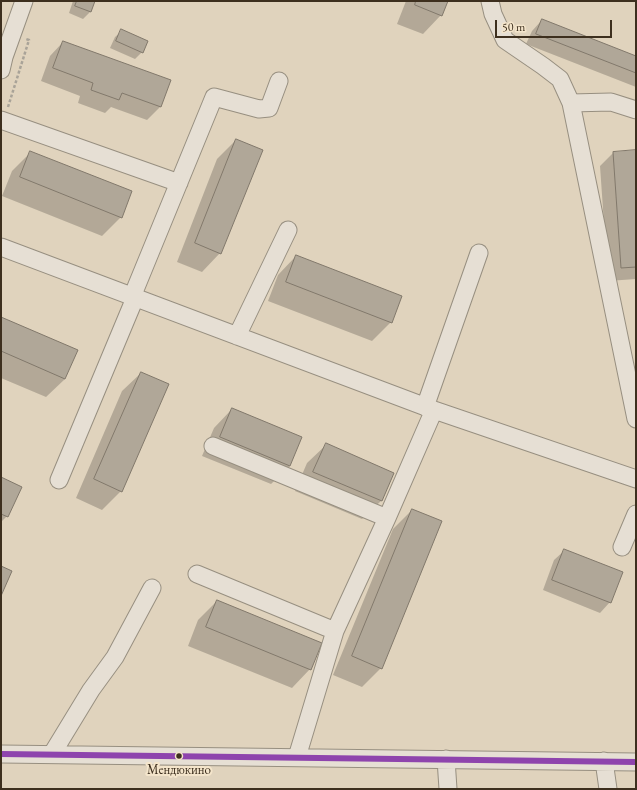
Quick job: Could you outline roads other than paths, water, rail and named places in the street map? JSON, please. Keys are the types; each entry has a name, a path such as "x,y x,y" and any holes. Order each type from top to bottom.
{"street":[{"path":"1,70 4,57 24,1"},
{"path":"490,1 493,14 505,40 544,66 560,79 571,103 636,419"},
{"path":"59,480 214,97 259,109 269,108 280,81"},
{"path":"571,103 611,102 636,110"},
{"path":"1,120 179,183"},
{"path":"237,336 288,230"},
{"path":"1,248 429,408 636,479"},
{"path":"296,757 335,631 387,518 429,408 479,253"},
{"path":"213,446 387,518"},
{"path":"622,547 636,514"},
{"path":"197,574 335,631"},
{"path":"52,754 91,690 115,657 152,588"},
{"path":"1,754 636,762"},
{"path":"446,759 448,789"},
{"path":"604,761 608,789"}],"place":[{"name":"Мендюкино","path":"179,756"}]}
